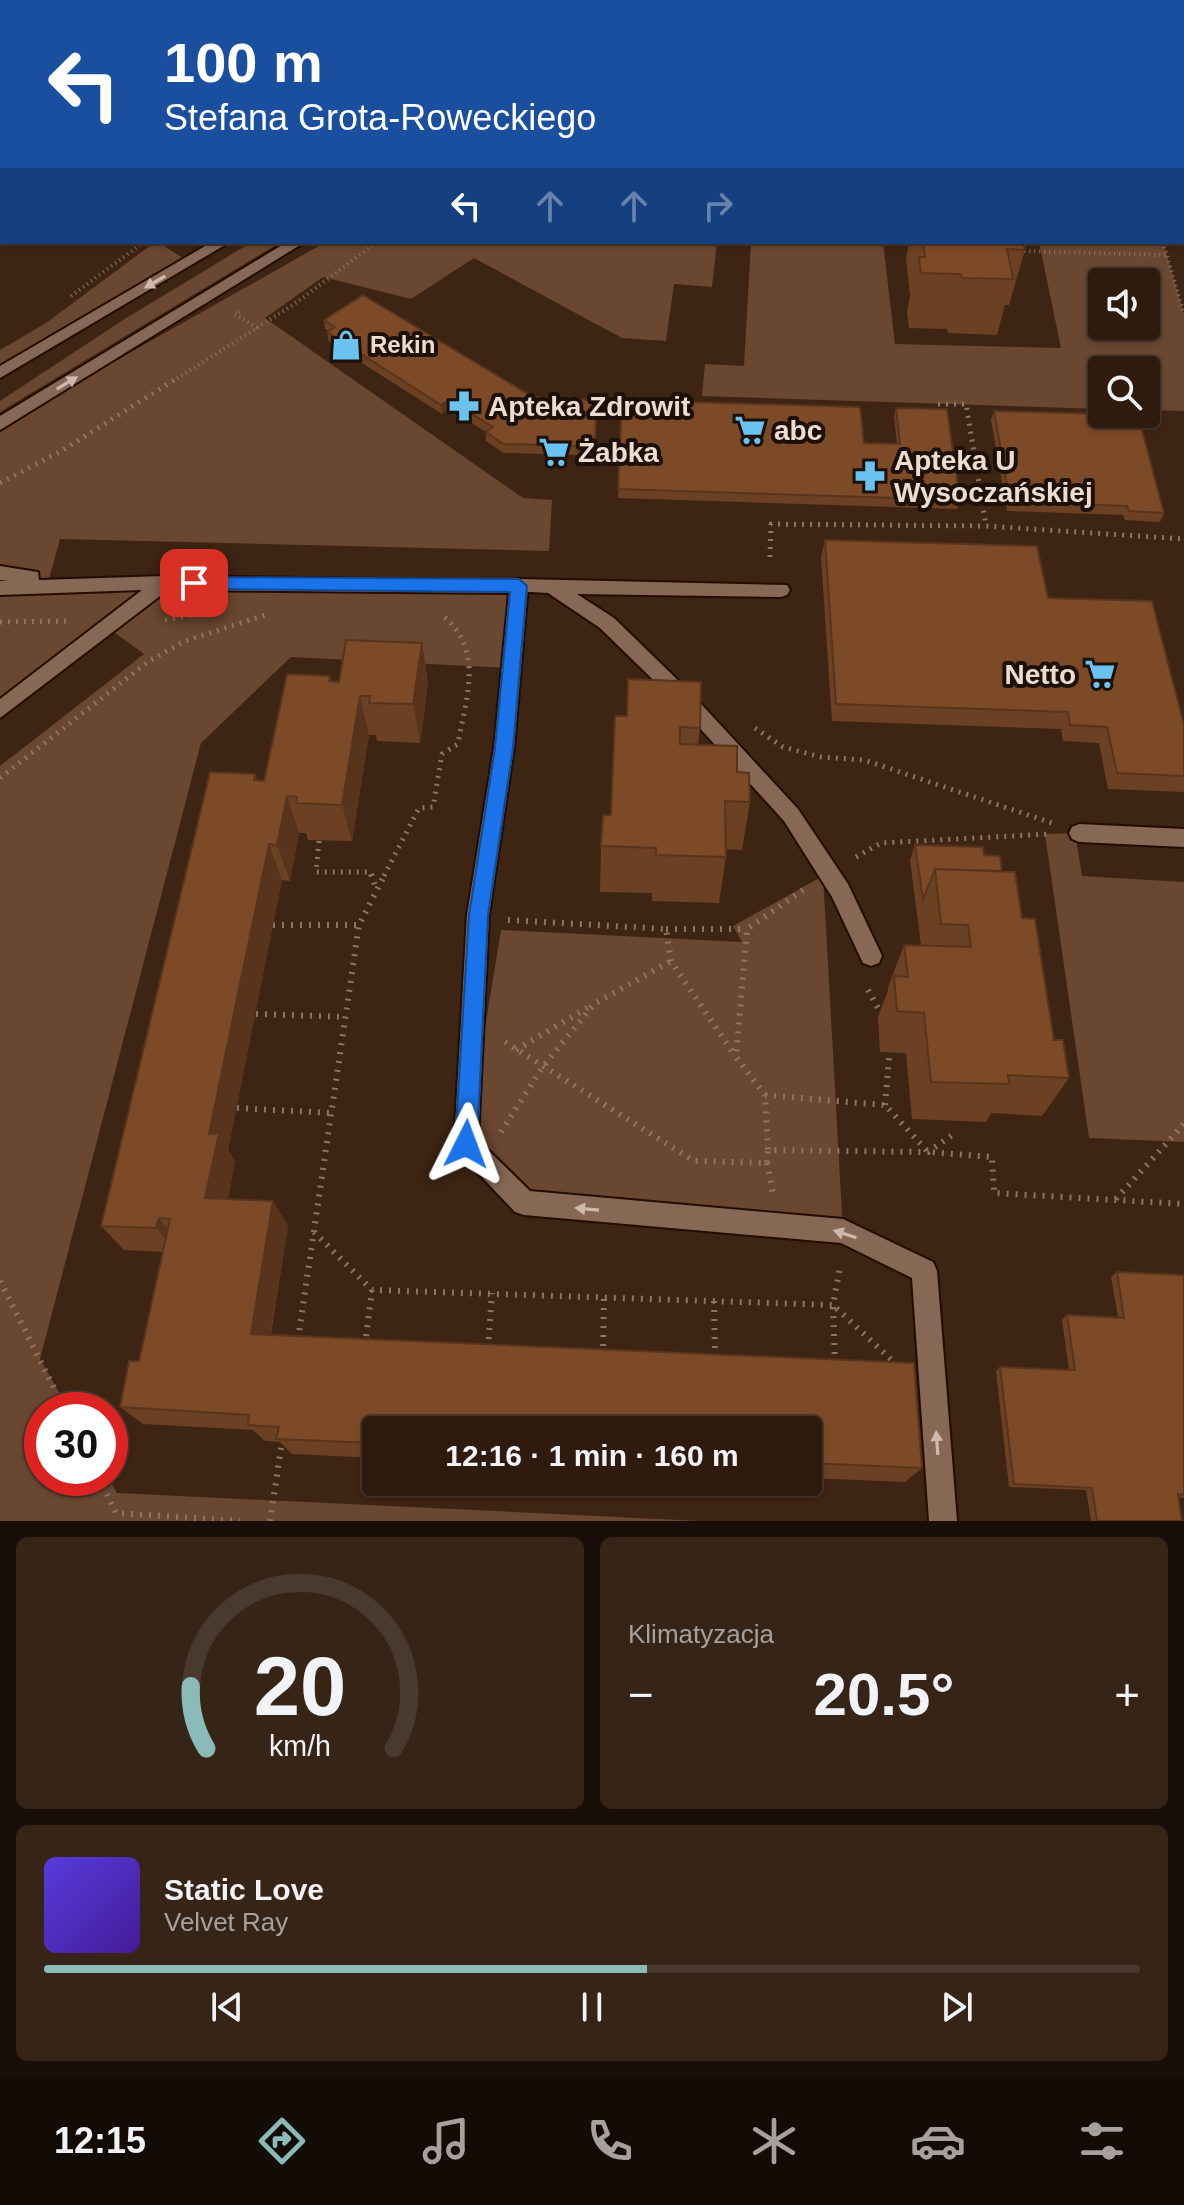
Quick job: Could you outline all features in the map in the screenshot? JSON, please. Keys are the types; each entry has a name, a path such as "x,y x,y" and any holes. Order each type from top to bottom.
{"street":[{"path":"0,373 220,244"},
{"path":"0,424 295,244"},
{"path":"0,573 91,584"},
{"path":"0,710 164,583"},
{"path":"0,588 164,583 781,590"},
{"path":"519,586 504,748 478,915 466,1144 524,1203 843,1231 924,1271 943,1521"},
{"path":"551,586 607,623 684,698 791,815 840,891 871,956"},
{"path":"1079,833 1184,838"}],"path":[{"path":"63,302 141,244"},
{"path":"0,483 63,450 257,328 329,282 375,244"},
{"path":"1015,244 1022,251 1167,255"},
{"path":"1164,244 1184,314"},
{"path":"235,314 257,328"},
{"path":"938,404 966,404 986,526"},
{"path":"770,557 771,524 986,526 1184,539"},
{"path":"0,778 149,661 183,642 270,611 258,609"},
{"path":"295,1355 359,925 419,808 433,807 442,754 458,744 469,651 464,635 454,623 431,609"},
{"path":"0,622 167,620 205,612"},
{"path":"743,720 783,747 821,757 864,760 1079,833"},
{"path":"846,863 881,843 1079,833"},
{"path":"319,841 316,872 370,872 377,891"},
{"path":"514,921 666,929 747,929 812,884"},
{"path":"273,925 359,925"},
{"path":"499,1038 542,1068 694,1161 767,1163 765,1095 671,961 666,929"},
{"path":"736,1057 747,929"},
{"path":"516,1050 671,961"},
{"path":"868,990 884,1018 886,1029"},
{"path":"482,1160 542,1068 594,1004"},
{"path":"256,1014 346,1017"},
{"path":"885,1105 891,1052 889,1041"},
{"path":"765,1095 885,1105 928,1152"},
{"path":"237,1108 331,1113"},
{"path":"1115,1200 1184,1124"},
{"path":"928,1152 955,1133"},
{"path":"768,1150 928,1152 992,1157 994,1193 1184,1204"},
{"path":"314,1231 372,1290 833,1305 907,1374"},
{"path":"836,1379 833,1305 842,1257"},
{"path":"0,1281 56,1392"},
{"path":"364,1357 372,1290"},
{"path":"487,1363 492,1293"},
{"path":"602,1370 604,1297"},
{"path":"714,1301 715,1371"},
{"path":"270,1521 282,1442"},
{"path":"108,1496 116,1513 240,1521"}],"shaded area":[{"path":"152,244 167,244 164,246 183,258 0,364 0,350 46,323"},
{"path":"249,244 278,244 0,412 0,401 123,320"},
{"path":"322,244 717,244 712,287 674,284 666,341 622,338 474,258 411,299 323,277 265,318 523,498 552,500 549,551 60,539 49,579 85,583 519,586 512,668 291,657 201,743 40,1359 59,1392 24,1392 24,1496 128,1496 128,1494 700,1521 0,1521 0,766 144,654 107,627 0,710 0,426"},
{"path":"751,244 883,244 895,344 1061,348 1039,244 1164,244 1184,314 1184,411 1160,410 1160,356 1088,356 1088,409 702,396 705,364 744,366"},
{"path":"1075,833 1082,876 1184,882 1184,1142 1089,1138 1045,834"},
{"path":"823,876 843,1231 524,1203 466,1144 501,930 742,942 733,926"}],"building":[{"path":"923,244 1024,244 1025,250 1007,249 1013,279 921,273 919,257 925,257"},
{"path":"363,295 533,397 597,400 595,439 584,439 583,446 503,444 486,432 493,427 449,400 441,405 327,332 335,327 324,320"},
{"path":"622,400 860,407 864,443 900,444 896,408 947,409 960,500 618,489"},
{"path":"994,411 1088,414 1088,428 1141,428 1164,513 1129,511 1127,506 1010,502"},
{"path":"825,540 1037,546 1048,598 1152,601 1184,725 1184,776 1117,773 1107,727 1070,725 1068,712 836,704"},
{"path":"346,640 422,643 413,704 369,703 370,696 360,696 342,805 296,803 297,797 287,796 277,845 269,844 209,1134 219,1133 205,1198 273,1201 251,1334 914,1363 922,1468 822,1464 822,1416 362,1416 362,1442 276,1439 279,1427 248,1425 249,1415 128,1407 128,1392 123,1392 129,1361 139,1361 170,1219 159,1218 156,1228 101,1226 210,772 255,774 254,780 264,781 287,674 330,676 329,681 339,682"},
{"path":"628,679 701,682 700,728 680,727 680,744 737,746 737,772 749,773 750,802 725,801 726,857 656,855 656,848 601,846 603,815 611,815 615,716 627,716"},
{"path":"915,845 983,847 984,855 1000,856 1002,871 935,869 923,899"},
{"path":"935,869 1015,872 1022,918 1035,919 1054,1040 1063,1040 1069,1078 1008,1075 1009,1084 931,1082 924,1013 897,1011 894,976 908,977 904,945 971,947 968,925 941,924"},
{"path":"1117,1272 1184,1275 1184,1495 1178,1494 1182,1521 1097,1521 1092,1488 1014,1484 1000,1367 1075,1370 1067,1315 1124,1318"}],"place":[{"name":"Rekin","path":"346,345"},
{"name":"Apteka Zdrowit","path":"464,406"},
{"name":"abc","path":"750,430"},
{"name":"Żabka","path":"554,452"},
{"name":"Apteka U Wysoczańskiej","path":"870,476"},
{"name":"Netto","path":"1100,674"}],"route":[{"path":"194,583 519,586 504,748 478,915 466,1144"}]}
